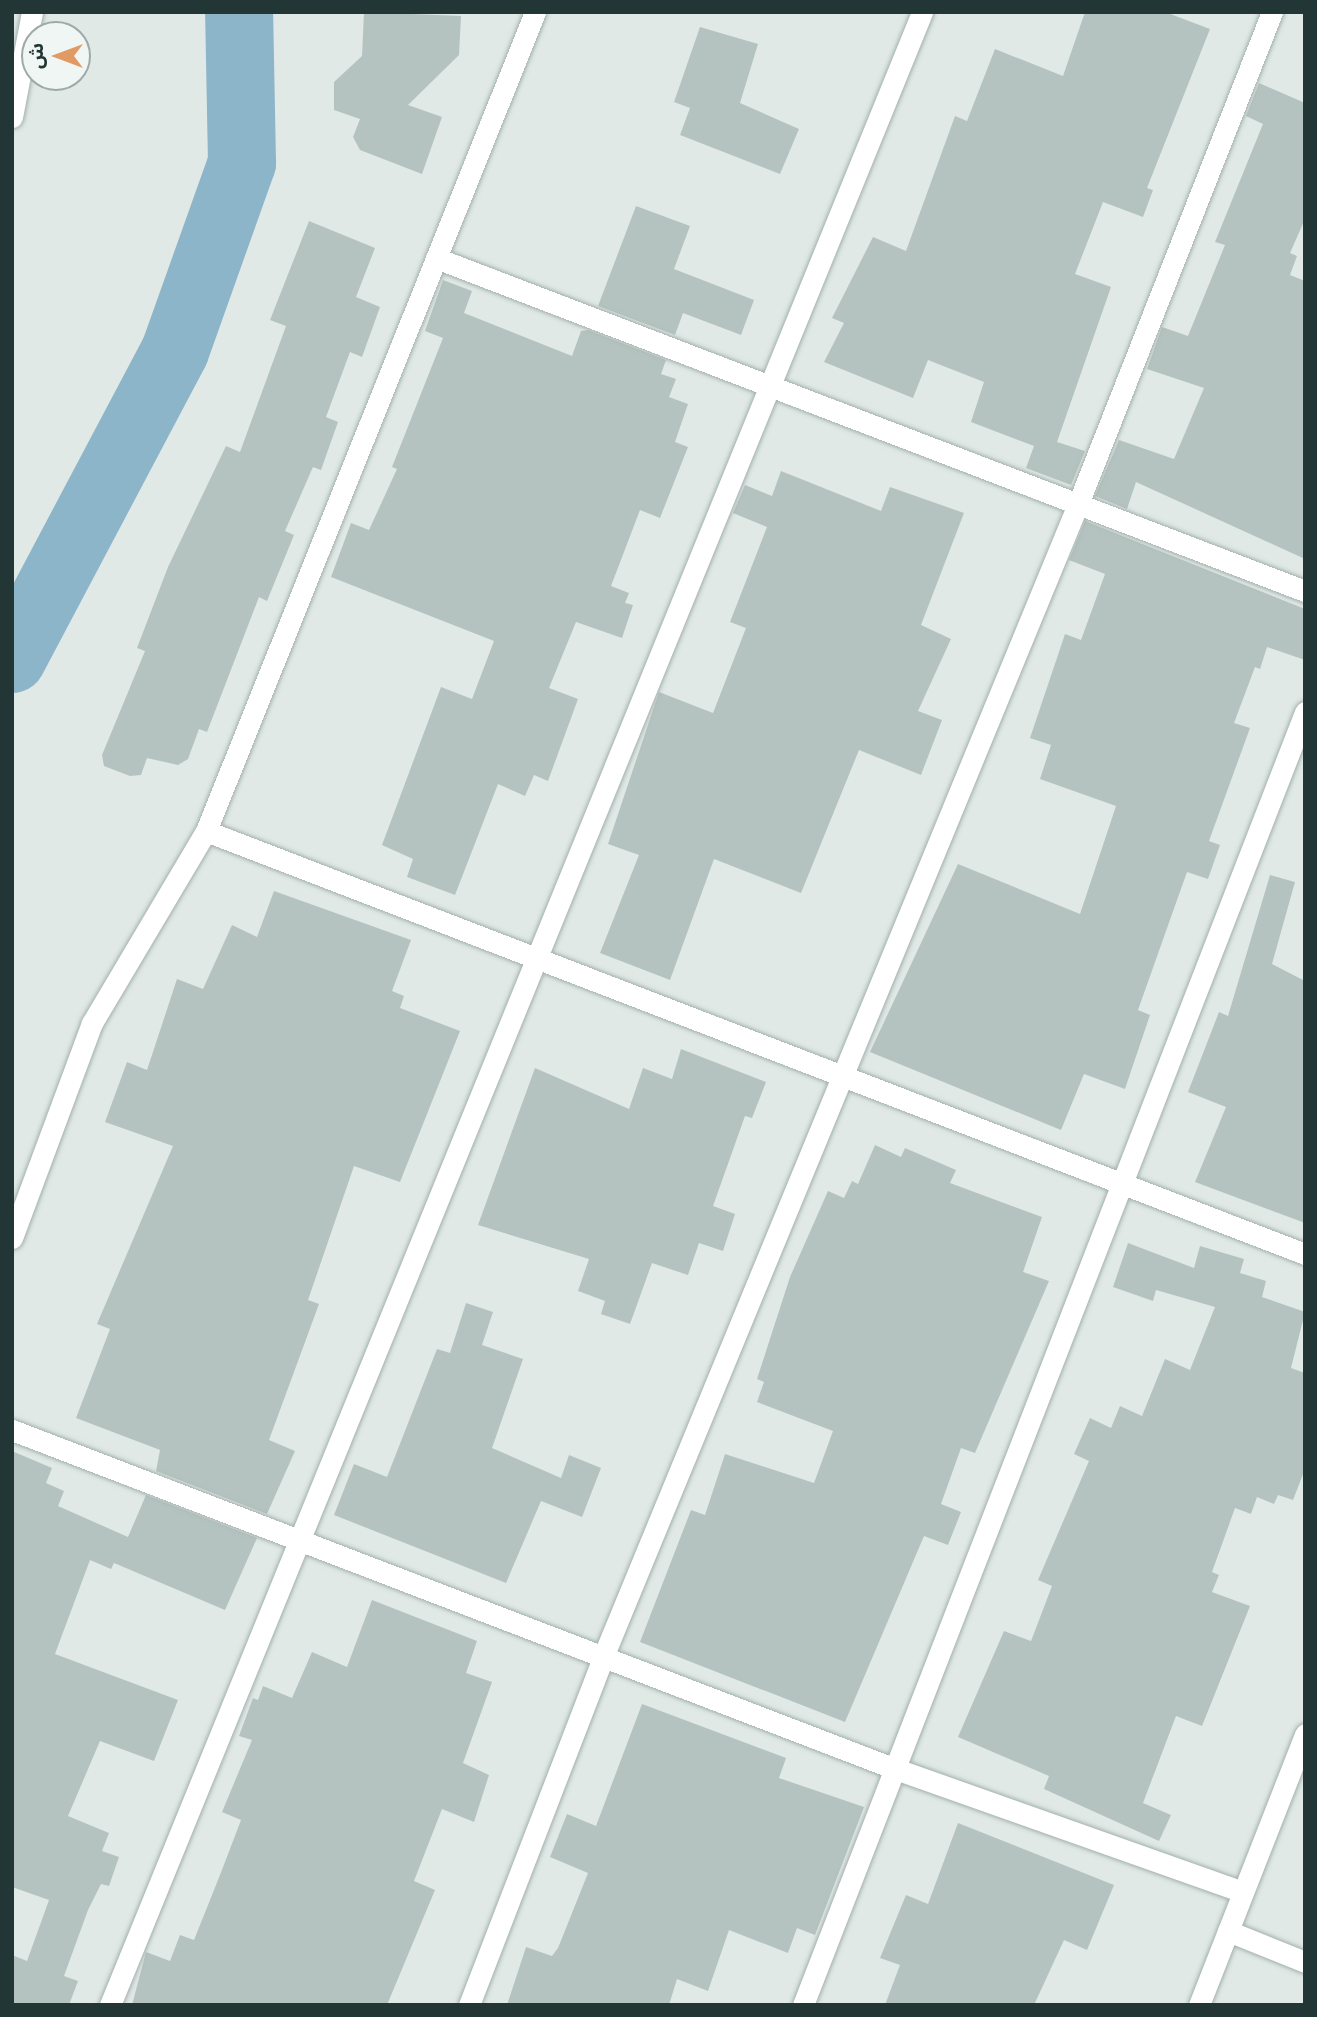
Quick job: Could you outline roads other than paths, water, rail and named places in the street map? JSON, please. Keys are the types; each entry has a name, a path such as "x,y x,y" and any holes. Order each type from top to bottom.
{"street":[{"path":"12,117 32,12"},
{"path":"12,1238 92,1023 206,831 535,12"},
{"path":"110,2005 768,382 922,12"},
{"path":"469,2005 603,1657 1078,504 1272,12"},
{"path":"436,258 768,382 1305,591"},
{"path":"803,2005 1305,712"},
{"path":"206,831 535,955 840,1077 1305,1254"},
{"path":"12,1430 893,1768 1243,1892"},
{"path":"1199,2005 1305,1734"},
{"path":"1228,1931 1305,1962"}],"waterway":[{"path":"12,659 175,351 242,163 239,12"}]}
